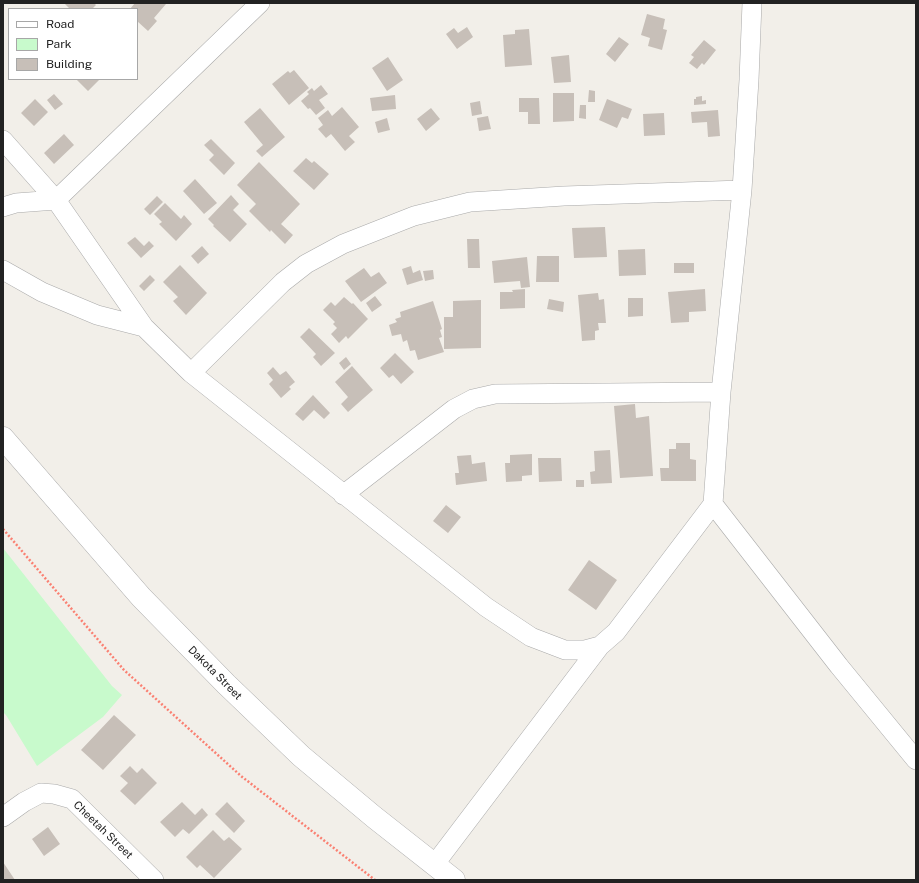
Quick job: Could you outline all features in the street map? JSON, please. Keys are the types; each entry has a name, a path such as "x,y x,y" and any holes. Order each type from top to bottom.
{"street":[{"path":"3,207 16,204 56,200 260,3"},
{"path":"434,865 600,646 616,632 713,504 721,392 742,190 752,3"},
{"path":"3,140 56,200 144,327 191,373 486,607 531,637 565,650 585,650 600,646"},
{"path":"191,373 283,282 306,264 343,244 414,216 470,202 564,196 742,190"},
{"path":"3,270 42,292 97,315 144,327"},
{"path":"343,495 454,409 473,399 495,394 721,392"},
{"name":"Dakota Street","path":"3,438 141,596 226,684 301,756 454,880"},
{"path":"713,504 839,666 916,760"},
{"name":"Cheetah Street","path":"3,817 24,802 41,794 54,794 72,799 154,880"}],"path":[{"path":"3,528 124,670 241,776 375,880"}],"green space":[{"path":"3,548 112,686 122,695 103,717 37,766 3,712"}],"building":[{"path":"64,3 94,3 96,5 93,8 69,8"},
{"path":"135,3 166,4 154,18 157,21 148,31 138,22 138,8 131,8"},
{"path":"647,14 665,19 663,29 667,30 662,50 648,46 650,38 641,35"},
{"path":"467,27 473,37 457,49 446,34 454,28 458,33"},
{"path":"529,29 532,65 505,67 503,35 515,34 515,30"},
{"path":"619,37 629,44 615,62 606,54"},
{"path":"704,40 716,50 704,65 702,63 697,69 689,63 694,57 691,55"},
{"path":"569,55 571,82 554,83 551,57"},
{"path":"388,57 403,80 387,91 372,68"},
{"path":"294,70 309,88 289,105 272,84 288,71 290,73"},
{"path":"77,80 99,80 88,91"},
{"path":"321,85 328,94 319,100 325,108 316,115 301,101 309,94 307,92 312,88 314,91"},
{"path":"589,90 595,91 595,102 588,102"},
{"path":"553,93 574,93 574,121 553,122"},
{"path":"54,94 63,104 55,110 47,100"},
{"path":"395,95 396,109 372,111 370,98"},
{"path":"702,96 702,101 706,100 706,104 694,105 694,99"},
{"path":"519,98 539,98 540,124 528,124 528,112 519,112"},
{"path":"35,99 48,112 34,126 21,113"},
{"path":"607,99 632,109 628,119 622,117 617,128 599,120"},
{"path":"480,101 482,114 472,116 470,103"},
{"path":"580,105 586,105 586,119 579,118"},
{"path":"342,107 359,127 349,136 355,142 345,151 331,134 326,138 318,129 323,125 318,118 328,110 332,116"},
{"path":"260,108 285,137 262,157 256,151 263,145 244,122"},
{"path":"431,108 440,119 426,131 417,119"},
{"path":"718,110 720,136 708,137 707,122 692,123 691,112"},
{"path":"664,113 665,135 644,136 643,114"},
{"path":"488,116 491,129 479,131 477,118"},
{"path":"387,118 390,130 378,133 375,122"},
{"path":"64,134 74,145 54,164 44,153"},
{"path":"211,139 235,163 224,175 209,160 214,155 204,145"},
{"path":"306,158 312,163 314,161 329,174 314,190 293,171"},
{"path":"259,162 300,204 281,224 293,235 285,244 271,230 270,232 249,211 256,204 237,185"},
{"path":"195,179 217,203 204,214 183,191"},
{"path":"231,195 239,204 233,210 247,224 230,242 213,226 214,225 208,219"},
{"path":"157,196 163,202 150,215 144,209"},
{"path":"165,203 181,219 184,215 192,224 176,241 159,224 162,222 154,214"},
{"path":"605,227 607,257 574,258 572,228"},
{"path":"135,237 144,246 149,241 154,246 141,258 127,243"},
{"path":"467,239 479,239 480,268 468,268"},
{"path":"202,246 209,254 198,264 191,256"},
{"path":"645,249 646,275 619,276 618,250"},
{"path":"537,256 559,256 559,282 536,282"},
{"path":"527,257 530,287 521,288 520,281 494,283 492,261"},
{"path":"674,263 694,263 694,273 674,273"},
{"path":"180,265 207,293 186,315 173,301 178,297 163,282"},
{"path":"411,266 413,273 420,270 423,280 407,285 402,269"},
{"path":"364,268 371,277 379,272 387,283 361,302 345,281"},
{"path":"433,270 434,279 425,281 423,271"},
{"path":"150,275 155,280 144,291 139,286"},
{"path":"525,289 525,308 500,309 500,292 513,292 512,290"},
{"path":"705,289 706,311 689,312 689,322 671,323 668,292"},
{"path":"598,293 599,300 604,299 606,323 598,323 599,330 595,331 595,340 582,341 578,295"},
{"path":"375,296 382,305 372,312 366,303"},
{"path":"344,297 352,304 353,303 368,319 348,339 346,336 339,343 331,334 337,328 333,324 335,322 323,310 331,302 335,306"},
{"path":"628,298 643,298 643,316 628,317"},
{"path":"549,299 564,302 563,312 547,309"},
{"path":"481,300 481,348 444,349 444,317 453,317 453,301"},
{"path":"433,301 442,329 440,330 442,337 439,338 444,352 418,360 415,350 410,351 407,340 403,342 401,334 392,336 389,325 397,322 395,319 401,317 400,312"},
{"path":"309,328 335,353 321,366 313,357 316,354 300,337"},
{"path":"395,353 414,372 401,384 393,375 389,378 380,368"},
{"path":"346,357 351,364 344,370 339,363"},
{"path":"352,366 373,390 348,412 341,404 348,397 335,382"},
{"path":"273,367 280,375 286,371 295,382 289,387 291,389 281,398 269,384 273,380 267,373"},
{"path":"313,395 330,413 324,419 314,410 303,421 295,414"},
{"path":"635,404 636,418 649,416 653,476 620,478 614,406"},
{"path":"676,443 690,443 690,459 696,460 696,481 661,481 660,468 669,468 669,449 676,449"},
{"path":"610,450 612,483 591,484 590,472 595,471 594,451"},
{"path":"532,454 532,475 522,476 522,481 506,482 505,463 510,463 510,455"},
{"path":"471,455 472,464 485,462 487,481 456,485 455,473 459,473 457,456"},
{"path":"538,458 561,458 562,481 539,482"},
{"path":"576,480 584,480 584,487 576,487"},
{"path":"446,505 461,517 448,533 433,521"},
{"path":"589,560 617,580 596,610 568,590"},
{"path":"114,715 136,735 103,770 81,750"},
{"path":"130,766 137,773 142,768 157,783 135,805 120,791 128,783 120,776"},
{"path":"182,802 195,815 202,808 208,815 189,834 183,829 175,837 160,822"},
{"path":"227,802 245,821 234,833 215,814"},
{"path":"48,827 60,844 44,856 32,839"},
{"path":"213,830 224,841 229,837 242,849 214,878 200,865 197,868 186,857"},
{"path":"3,862 15,880 3,880"}]}
